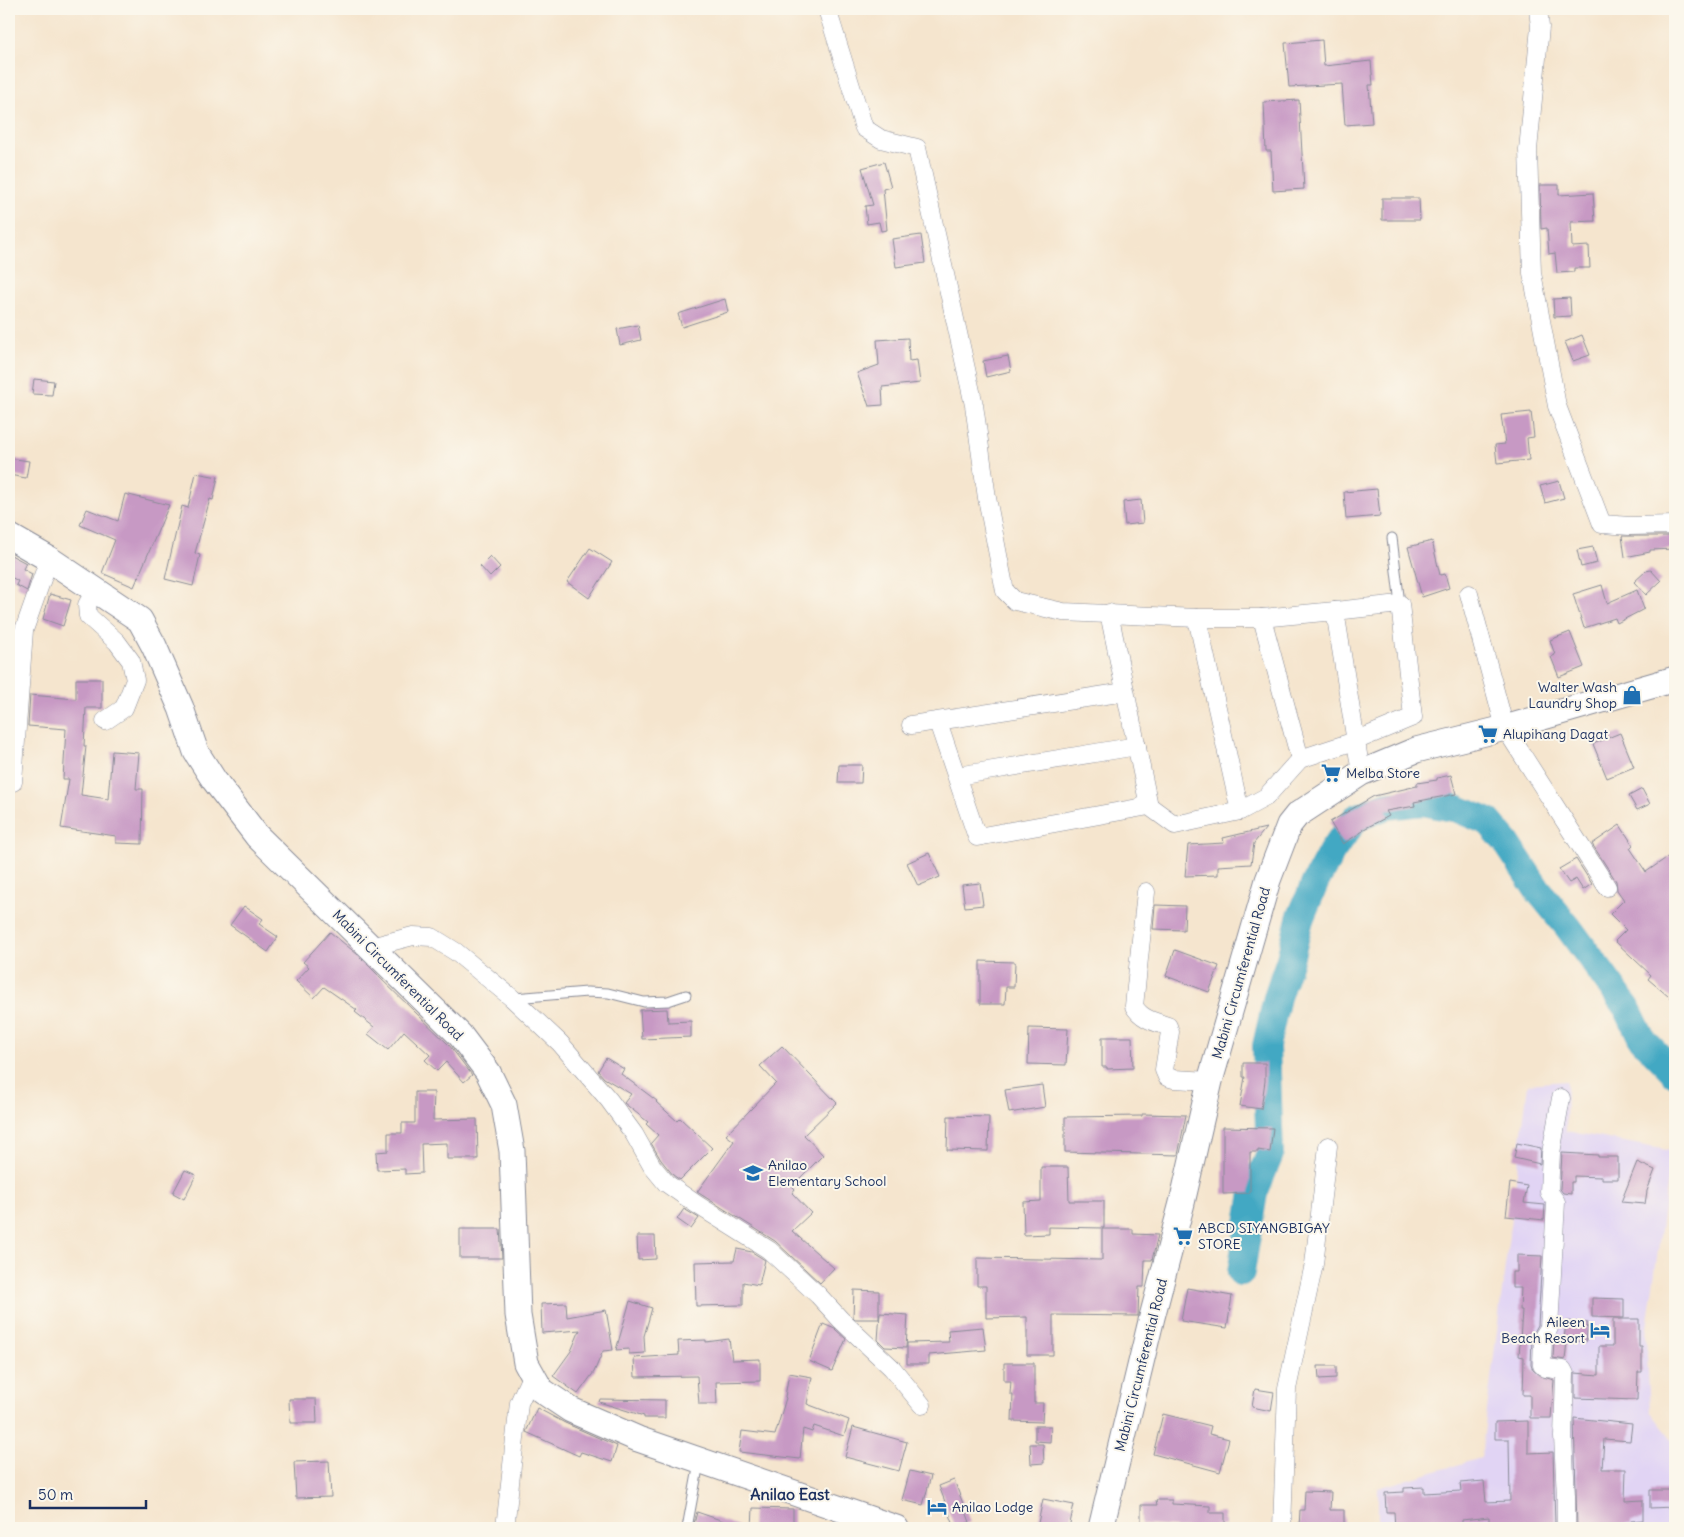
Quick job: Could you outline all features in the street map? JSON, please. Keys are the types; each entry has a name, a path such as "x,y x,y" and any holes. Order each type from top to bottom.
{"main road":[{"name":"Mabini Circumferential Road","path":"9,536 49,559 140,620 154,646 177,699 196,752 214,780 257,836 460,1035 488,1072 504,1105 512,1152 518,1315 526,1363 540,1390 572,1410 638,1439 896,1528"},
{"name":"Mabini Circumferential Road","path":"1101,1528 1184,1194 1210,1081 1268,880 1289,825 1297,815 1361,773 1416,750 1505,728 1675,679"}],"street":[{"path":"828,9 864,128 881,139 917,148 974,406 986,498 1005,591 1015,601 1063,612 1109,613 1197,618 1262,618 1400,604 1413,717 1356,741 1300,759 1266,797 1240,811 1175,825 1149,806 1109,613"},
{"path":"1538,9 1540,27 1528,150 1528,194 1532,273 1557,406 1602,524 1675,526"},
{"path":"13,782 24,630 49,559"},
{"path":"96,590 87,605 88,616 122,648 131,661 135,680 124,708 105,721"},
{"path":"1469,594 1505,728 1607,887"},
{"path":"1335,611 1361,773"},
{"path":"1197,618 1240,811"},
{"path":"1262,618 1300,759"},
{"path":"911,725 1125,692"},
{"path":"938,722 977,837 1149,806"},
{"path":"957,776 1137,746"},
{"path":"1146,892 1134,1006 1143,1017 1168,1026 1170,1032 1164,1070 1167,1077 1210,1081"},
{"path":"370,947 413,936 432,938 456,952 512,998 560,1043 610,1100 634,1134 652,1166 666,1183 769,1250 892,1368 922,1405"},
{"path":"1560,1098 1551,1153 1549,1192 1556,1202 1549,1328 1543,1337 1541,1359 1542,1365 1546,1368 1563,1370 1565,1374 1563,1437 1566,1528"},
{"path":"1282,1528 1287,1389 1314,1264 1328,1146"},
{"path":"505,1528 519,1403 532,1374"}],"lane":[{"path":"1392,538 1400,604"},
{"path":"512,998 587,992 608,993 644,1002 668,1001 686,995"},
{"path":"687,1528 700,1460"}],"shaded area":[{"path":"1567,1081 1566,1131 1672,1151 1646,1335 1650,1411 1675,1443 1675,1528 1378,1528 1378,1488 1481,1458 1528,1084"}],"building":[{"path":"1322,40 1324,66 1371,61 1373,85 1369,85 1372,123 1345,125 1342,84 1289,87 1285,43"},
{"path":"1299,100 1304,189 1273,191 1271,151 1266,151 1264,102"},
{"path":"884,162 891,187 883,189 887,230 881,231 879,222 867,224 865,206 873,205 862,168"},
{"path":"1540,185 1559,185 1559,195 1593,193 1595,221 1571,222 1572,247 1589,246 1590,268 1574,268 1574,272 1557,273 1555,253 1549,254 1547,228 1541,229"},
{"path":"1382,198 1419,198 1420,220 1382,220"},
{"path":"921,235 925,263 896,267 892,239"},
{"path":"1570,298 1571,316 1554,317 1553,299"},
{"path":"725,299 728,312 682,327 678,314"},
{"path":"638,325 641,340 620,345 617,329"},
{"path":"1582,335 1590,355 1573,361 1565,342"},
{"path":"908,338 909,361 917,360 920,383 882,387 883,405 869,406 857,373 879,365 877,340"},
{"path":"1008,356 1011,371 986,377 983,361"},
{"path":"34,379 54,381 52,395 32,394"},
{"path":"1531,412 1534,437 1527,438 1529,460 1497,463 1495,445 1505,444 1501,415"},
{"path":"9,458 29,461 26,478 9,475"},
{"path":"196,473 218,477 213,500 210,499 195,553 200,555 193,586 165,579 182,506 188,508"},
{"path":"1559,481 1564,498 1545,503 1540,486"},
{"path":"1377,489 1380,516 1346,519 1344,492"},
{"path":"125,494 169,505 134,587 102,573 115,540 80,525 87,509 118,521"},
{"path":"1141,500 1143,523 1125,525 1123,502"},
{"path":"1622,536 1675,536 1675,549 1650,550 1650,552 1625,557"},
{"path":"1432,541 1440,575 1445,574 1449,588 1422,597 1408,547"},
{"path":"1593,547 1597,563 1581,567 1577,550"},
{"path":"590,548 612,562 589,598 567,582"},
{"path":"9,554 26,563 23,569 32,574 27,591 16,585 18,581 9,576"},
{"path":"490,556 500,567 490,577 480,566"},
{"path":"1651,570 1661,581 1646,595 1634,582 1646,571"},
{"path":"1602,585 1607,603 1637,590 1644,609 1617,623 1615,618 1584,628 1573,594"},
{"path":"50,594 71,600 63,626 43,619"},
{"path":"1570,632 1584,667 1559,677 1551,657 1555,655 1550,640"},
{"path":"76,679 102,679 102,708 86,708 84,746 86,746 81,795 108,799 112,751 139,753 136,789 143,789 142,844 116,843 116,836 61,828 69,779 63,779 66,729 28,726 30,695 76,699"},
{"path":"1620,733 1634,767 1607,778 1593,744"},
{"path":"839,765 862,765 861,783 838,783"},
{"path":"1451,775 1456,794 1414,802 1415,806 1386,811 1389,816 1362,830 1343,844 1330,822 1374,796 1417,786 1417,783 1437,780 1437,778"},
{"path":"1642,789 1650,804 1637,810 1629,796"},
{"path":"1620,825 1633,845 1630,848 1646,872 1675,852 1675,1002 1648,979 1651,975 1615,941 1626,930 1610,914 1624,900 1617,890 1616,881 1592,844"},
{"path":"1266,828 1254,843 1251,864 1218,866 1218,875 1185,876 1188,845 1224,843 1223,838"},
{"path":"929,853 940,877 918,886 907,863"},
{"path":"1576,859 1592,884 1583,890 1576,879 1569,883 1559,869"},
{"path":"980,883 983,905 965,907 962,885"},
{"path":"1155,905 1185,906 1184,930 1153,929"},
{"path":"244,906 263,919 259,924 278,937 268,952 230,925"},
{"path":"330,932 357,954 449,1045 472,1075 464,1082 446,1062 437,1071 425,1060 430,1055 404,1031 388,1050 368,1034 374,1027 355,1012 357,1010 324,987 314,998 296,981 309,967 303,962"},
{"path":"1175,950 1219,966 1209,992 1166,976"},
{"path":"980,961 1015,962 1014,987 1006,987 1005,1004 980,1004"},
{"path":"667,1009 668,1022 691,1021 691,1037 642,1039 640,1010"},
{"path":"1029,1028 1068,1029 1066,1065 1028,1064"},
{"path":"1102,1037 1132,1037 1133,1068 1107,1069 1107,1067 1102,1067"},
{"path":"782,1046 837,1103 804,1135 823,1155 792,1186 795,1189 792,1193 811,1213 792,1231 834,1268 820,1283 775,1241 697,1192 734,1141 726,1135 776,1083 760,1066"},
{"path":"606,1058 624,1069 621,1074 657,1101 677,1121 680,1118 712,1148 680,1180 673,1175 661,1160 651,1143 658,1135 646,1124 648,1122 624,1103 631,1094 604,1078 598,1071"},
{"path":"1243,1063 1265,1063 1265,1081 1261,1109 1240,1106 1245,1077 1243,1077"},
{"path":"1042,1085 1045,1107 1009,1113 1005,1090"},
{"path":"415,1092 434,1092 433,1120 477,1119 478,1159 447,1159 447,1143 421,1144 422,1173 405,1174 405,1169 377,1170 376,1152 388,1151 388,1133 402,1133 402,1123 415,1123"},
{"path":"1142,1114 1186,1115 1178,1155 1065,1152 1065,1117 1142,1116"},
{"path":"948,1116 989,1117 988,1151 947,1150"},
{"path":"1223,1127 1273,1128 1270,1152 1258,1150 1258,1152 1250,1152 1250,1193 1223,1194"},
{"path":"1517,1143 1541,1148 1540,1164 1514,1158"},
{"path":"1562,1153 1618,1157 1618,1179 1574,1176 1574,1182 1571,1182 1571,1194 1563,1193 1560,1189"},
{"path":"1637,1162 1655,1170 1647,1191 1645,1204 1621,1202"},
{"path":"1041,1167 1068,1167 1069,1201 1104,1201 1104,1228 1049,1227 1049,1234 1024,1235 1023,1202 1041,1201"},
{"path":"185,1170 196,1175 184,1199 173,1193"},
{"path":"1510,1183 1527,1186 1524,1203 1545,1205 1544,1220 1506,1216"},
{"path":"684,1209 699,1218 691,1229 677,1219"},
{"path":"460,1229 500,1229 502,1258 460,1258"},
{"path":"1102,1229 1133,1229 1133,1234 1158,1235 1152,1260 1145,1260 1144,1287 1139,1287 1138,1316 1053,1315 1053,1355 1027,1355 1027,1317 986,1318 986,1286 977,1286 977,1258 1102,1260"},
{"path":"637,1236 655,1236 656,1259 638,1260"},
{"path":"737,1249 752,1252 765,1260 759,1285 743,1282 743,1305 696,1306 695,1262 734,1261"},
{"path":"1517,1255 1542,1256 1538,1325 1532,1336 1531,1365 1533,1370 1540,1376 1554,1380 1551,1418 1530,1418 1530,1395 1523,1395 1524,1357 1519,1356 1522,1310 1520,1310 1521,1288 1512,1288 1512,1272 1517,1272"},
{"path":"1187,1288 1232,1296 1227,1328 1181,1321"},
{"path":"854,1290 879,1291 879,1319 855,1319 853,1317"},
{"path":"1592,1298 1624,1299 1624,1318 1592,1317"},
{"path":"630,1301 652,1308 644,1336 645,1353 629,1354 629,1349 616,1350"},
{"path":"566,1303 567,1317 606,1310 613,1350 603,1351 594,1372 578,1394 553,1376 571,1351 580,1330 542,1333 541,1304"},
{"path":"880,1313 908,1315 906,1348 885,1347 878,1340"},
{"path":"1613,1319 1639,1319 1639,1347 1642,1347 1642,1372 1638,1372 1637,1400 1575,1398 1575,1373 1599,1375 1599,1346 1613,1346"},
{"path":"1566,1321 1588,1323 1586,1342 1564,1340"},
{"path":"823,1324 835,1329 846,1339 832,1371 809,1361"},
{"path":"983,1327 986,1350 929,1355 929,1364 907,1364 907,1343 949,1342 948,1330"},
{"path":"729,1339 732,1360 760,1359 760,1381 716,1382 717,1404 699,1404 697,1376 635,1377 634,1358 679,1355 678,1341 706,1340 706,1342"},
{"path":"1554,1340 1567,1341 1565,1360 1553,1358"},
{"path":"1004,1363 1034,1363 1034,1403 1043,1403 1042,1422 1012,1421 1013,1394 1010,1394 1011,1381 1004,1381"},
{"path":"1318,1366 1336,1366 1336,1378 1319,1379"},
{"path":"789,1373 812,1377 807,1404 849,1420 844,1436 814,1426 812,1432 803,1429 800,1459 739,1452 742,1431 775,1435 786,1398"},
{"path":"1255,1389 1274,1392 1271,1411 1252,1407"},
{"path":"289,1399 316,1399 317,1423 290,1423"},
{"path":"600,1399 665,1400 665,1418 644,1418 644,1416 599,1402"},
{"path":"537,1408 565,1423 617,1446 612,1462 581,1452 579,1456 526,1432"},
{"path":"1163,1414 1211,1426 1209,1434 1229,1439 1220,1472 1153,1454"},
{"path":"1574,1418 1632,1424 1630,1441 1604,1439 1602,1469 1626,1469 1625,1501 1643,1500 1643,1520 1631,1521 1631,1524 1577,1528"},
{"path":"1528,1421 1528,1453 1553,1452 1555,1525 1489,1528 1489,1517 1462,1520 1462,1528 1395,1528 1394,1512 1386,1512 1385,1493 1404,1492 1404,1488 1424,1487 1424,1493 1461,1491 1460,1483 1484,1481 1486,1502 1510,1501 1509,1439 1495,1439 1495,1422"},
{"path":"1035,1426 1051,1426 1050,1442 1035,1441"},
{"path":"853,1427 907,1442 899,1471 845,1457"},
{"path":"1030,1444 1043,1444 1044,1463 1031,1464"},
{"path":"329,1461 331,1497 296,1498 294,1462"},
{"path":"910,1471 931,1476 923,1505 902,1500"},
{"path":"954,1480 970,1522 955,1528 939,1486"},
{"path":"1650,1490 1672,1490 1673,1507 1650,1508"},
{"path":"1305,1491 1331,1492 1330,1510 1344,1510 1344,1528 1299,1528 1300,1510 1304,1510"},
{"path":"1043,1499 1074,1505 1069,1528 1037,1528"},
{"path":"1156,1500 1172,1500 1172,1504 1210,1506 1210,1513 1225,1513 1225,1526 1175,1528 1141,1525 1141,1505 1157,1505"},
{"path":"753,1508 793,1509 793,1528 752,1528"},
{"path":"697,1512 738,1526 738,1528 693,1528"}],"waterway":[{"path":"1241,1272 1254,1193 1270,1154 1266,1046 1277,997 1290,959 1300,919 1315,883 1332,851 1356,818 1386,806 1423,802 1458,809 1489,822 1506,842 1537,889 1568,927 1627,1008 1642,1039 1675,1073"}],"place":[{"name":"Walter Wash Laundry Shop","path":"1632,695"},
{"name":"Alupihang Dagat","path":"1488,734"},
{"name":"Melba Store","path":"1331,773"},
{"name":"Anilao Elementary School","path":"753,1173"},
{"name":"ABCD SIYANGBIGAY STORE","path":"1183,1236"},
{"name":"Aileen Beach Resort","path":"1600,1330"},
{"name":"Anilao Lodge","path":"937,1507"}],"district":[{"name":"Anilao East","path":"790,1494"}]}
